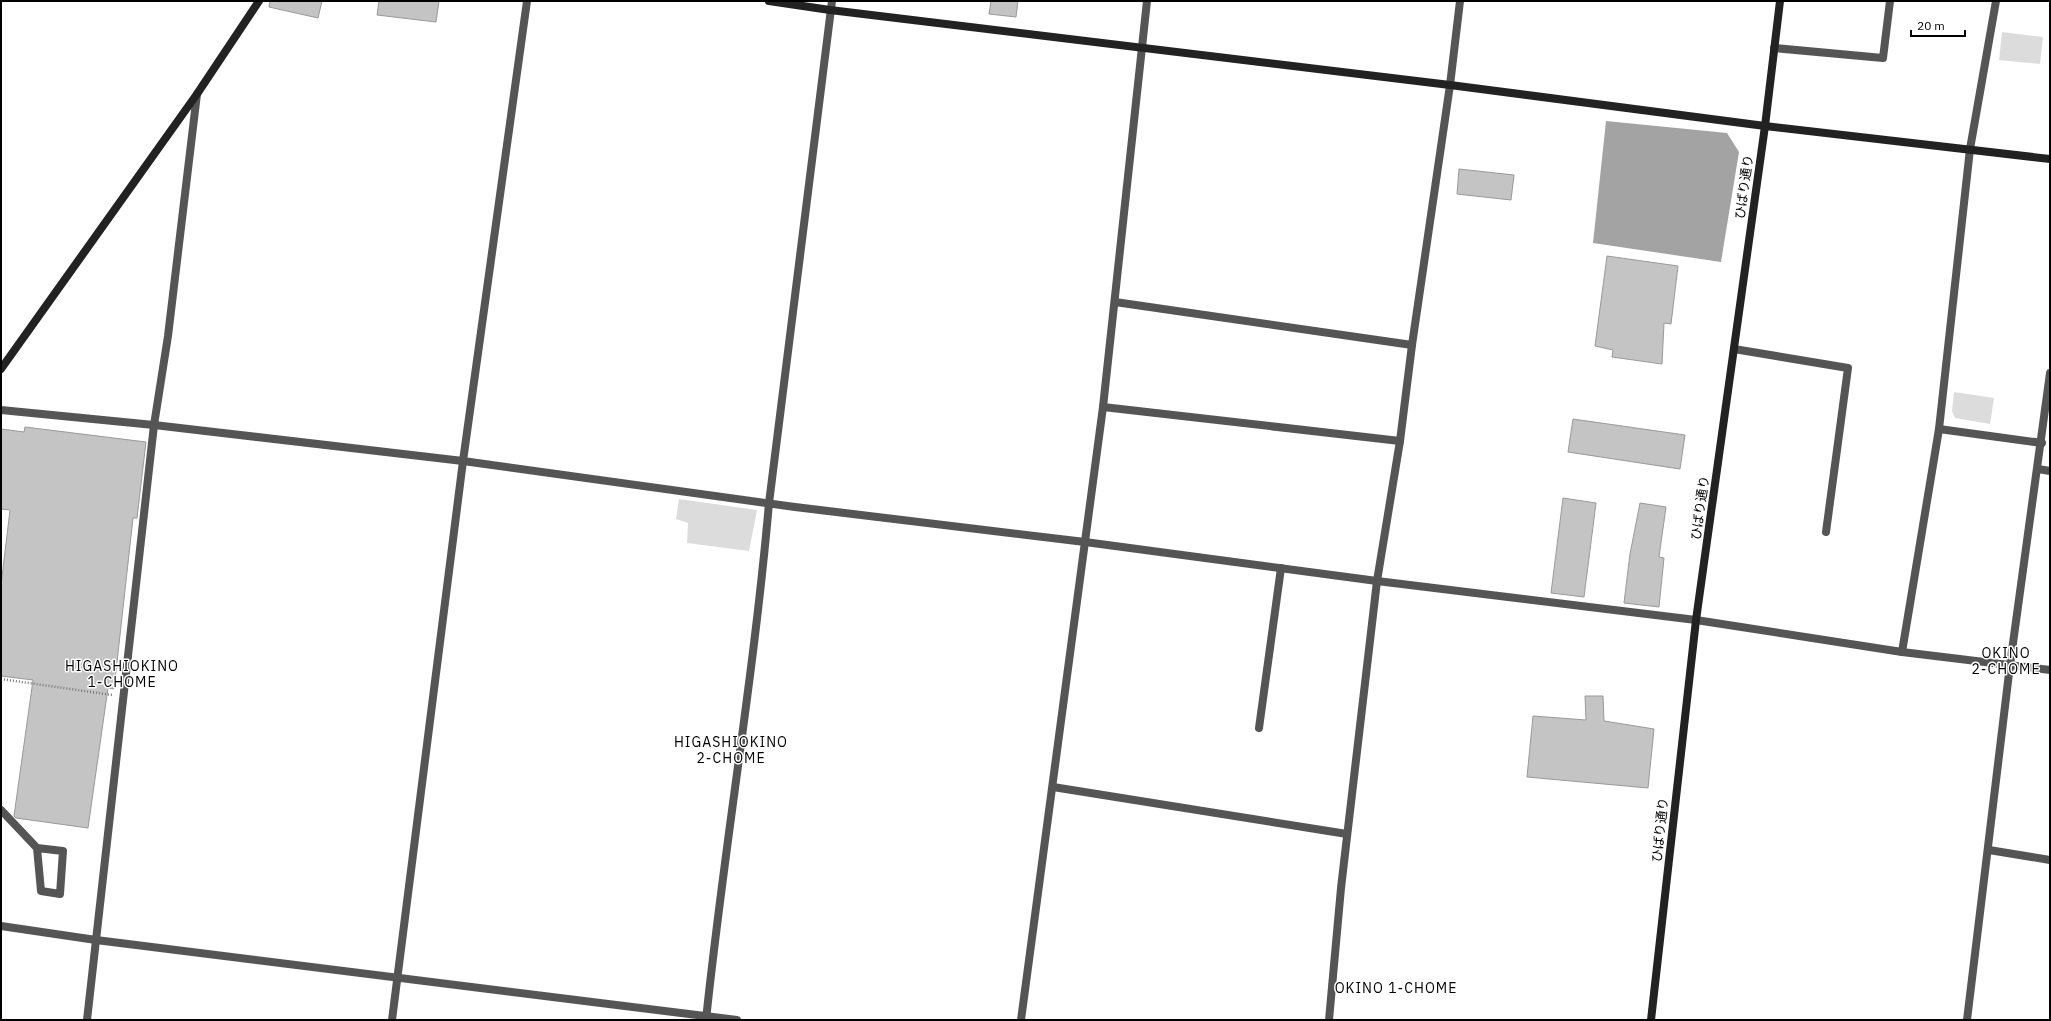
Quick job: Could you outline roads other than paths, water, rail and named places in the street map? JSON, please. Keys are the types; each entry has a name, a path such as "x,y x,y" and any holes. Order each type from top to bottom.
{"street":[{"path":"1,369 197,94 259,1"},
{"path":"392,1020 463,461 527,1"},
{"path":"769,1 1142,49 1450,85 1765,126 2050,159"},
{"path":"706,1018 732,804 762,586 769,503 832,1"},
{"path":"1021,1020 1103,407 1147,1"},
{"path":"1329,1020 1347,834 1377,581 1400,441 1412,345 1450,85 1460,1"},
{"name":"ひばり通り","path":"1651,1020 1696,620 1765,126 1780,1"},
{"path":"1774,48 1883,58 1890,1"},
{"path":"1902,652 1939,429 1970,149 1996,1"},
{"path":"87,1020 122,696 154,425 168,336 197,94"},
{"path":"1115,302 1412,345"},
{"path":"1734,349 1848,368 1826,532"},
{"path":"1967,1020 1989,850 2010,665 2042,443 2050,373"},
{"path":"1103,407 1400,441"},
{"path":"1,410 154,425 463,461 769,503 1085,542 1377,581 1696,620 1902,652 2050,670"},
{"path":"1939,429 2042,443"},
{"path":"2038,469 2050,471"},
{"path":"1259,728 1280,568"},
{"path":"1053,787 1347,834"},
{"path":"1,810 37,848 41,891 60,894 63,851 37,848"},
{"path":"1989,850 2050,860"},
{"path":"1,926 96,940 706,1018 737,1020"}],"district":[{"name":"OKINO 2-CHOME","path":"2006,662"},
{"name":"HIGASHIOKINO 1-CHOME","path":"122,674"},
{"name":"HIGASHIOKINO 2-CHOME","path":"731,750"},
{"name":"OKINO 1-CHOME","path":"1396,988"}]}
